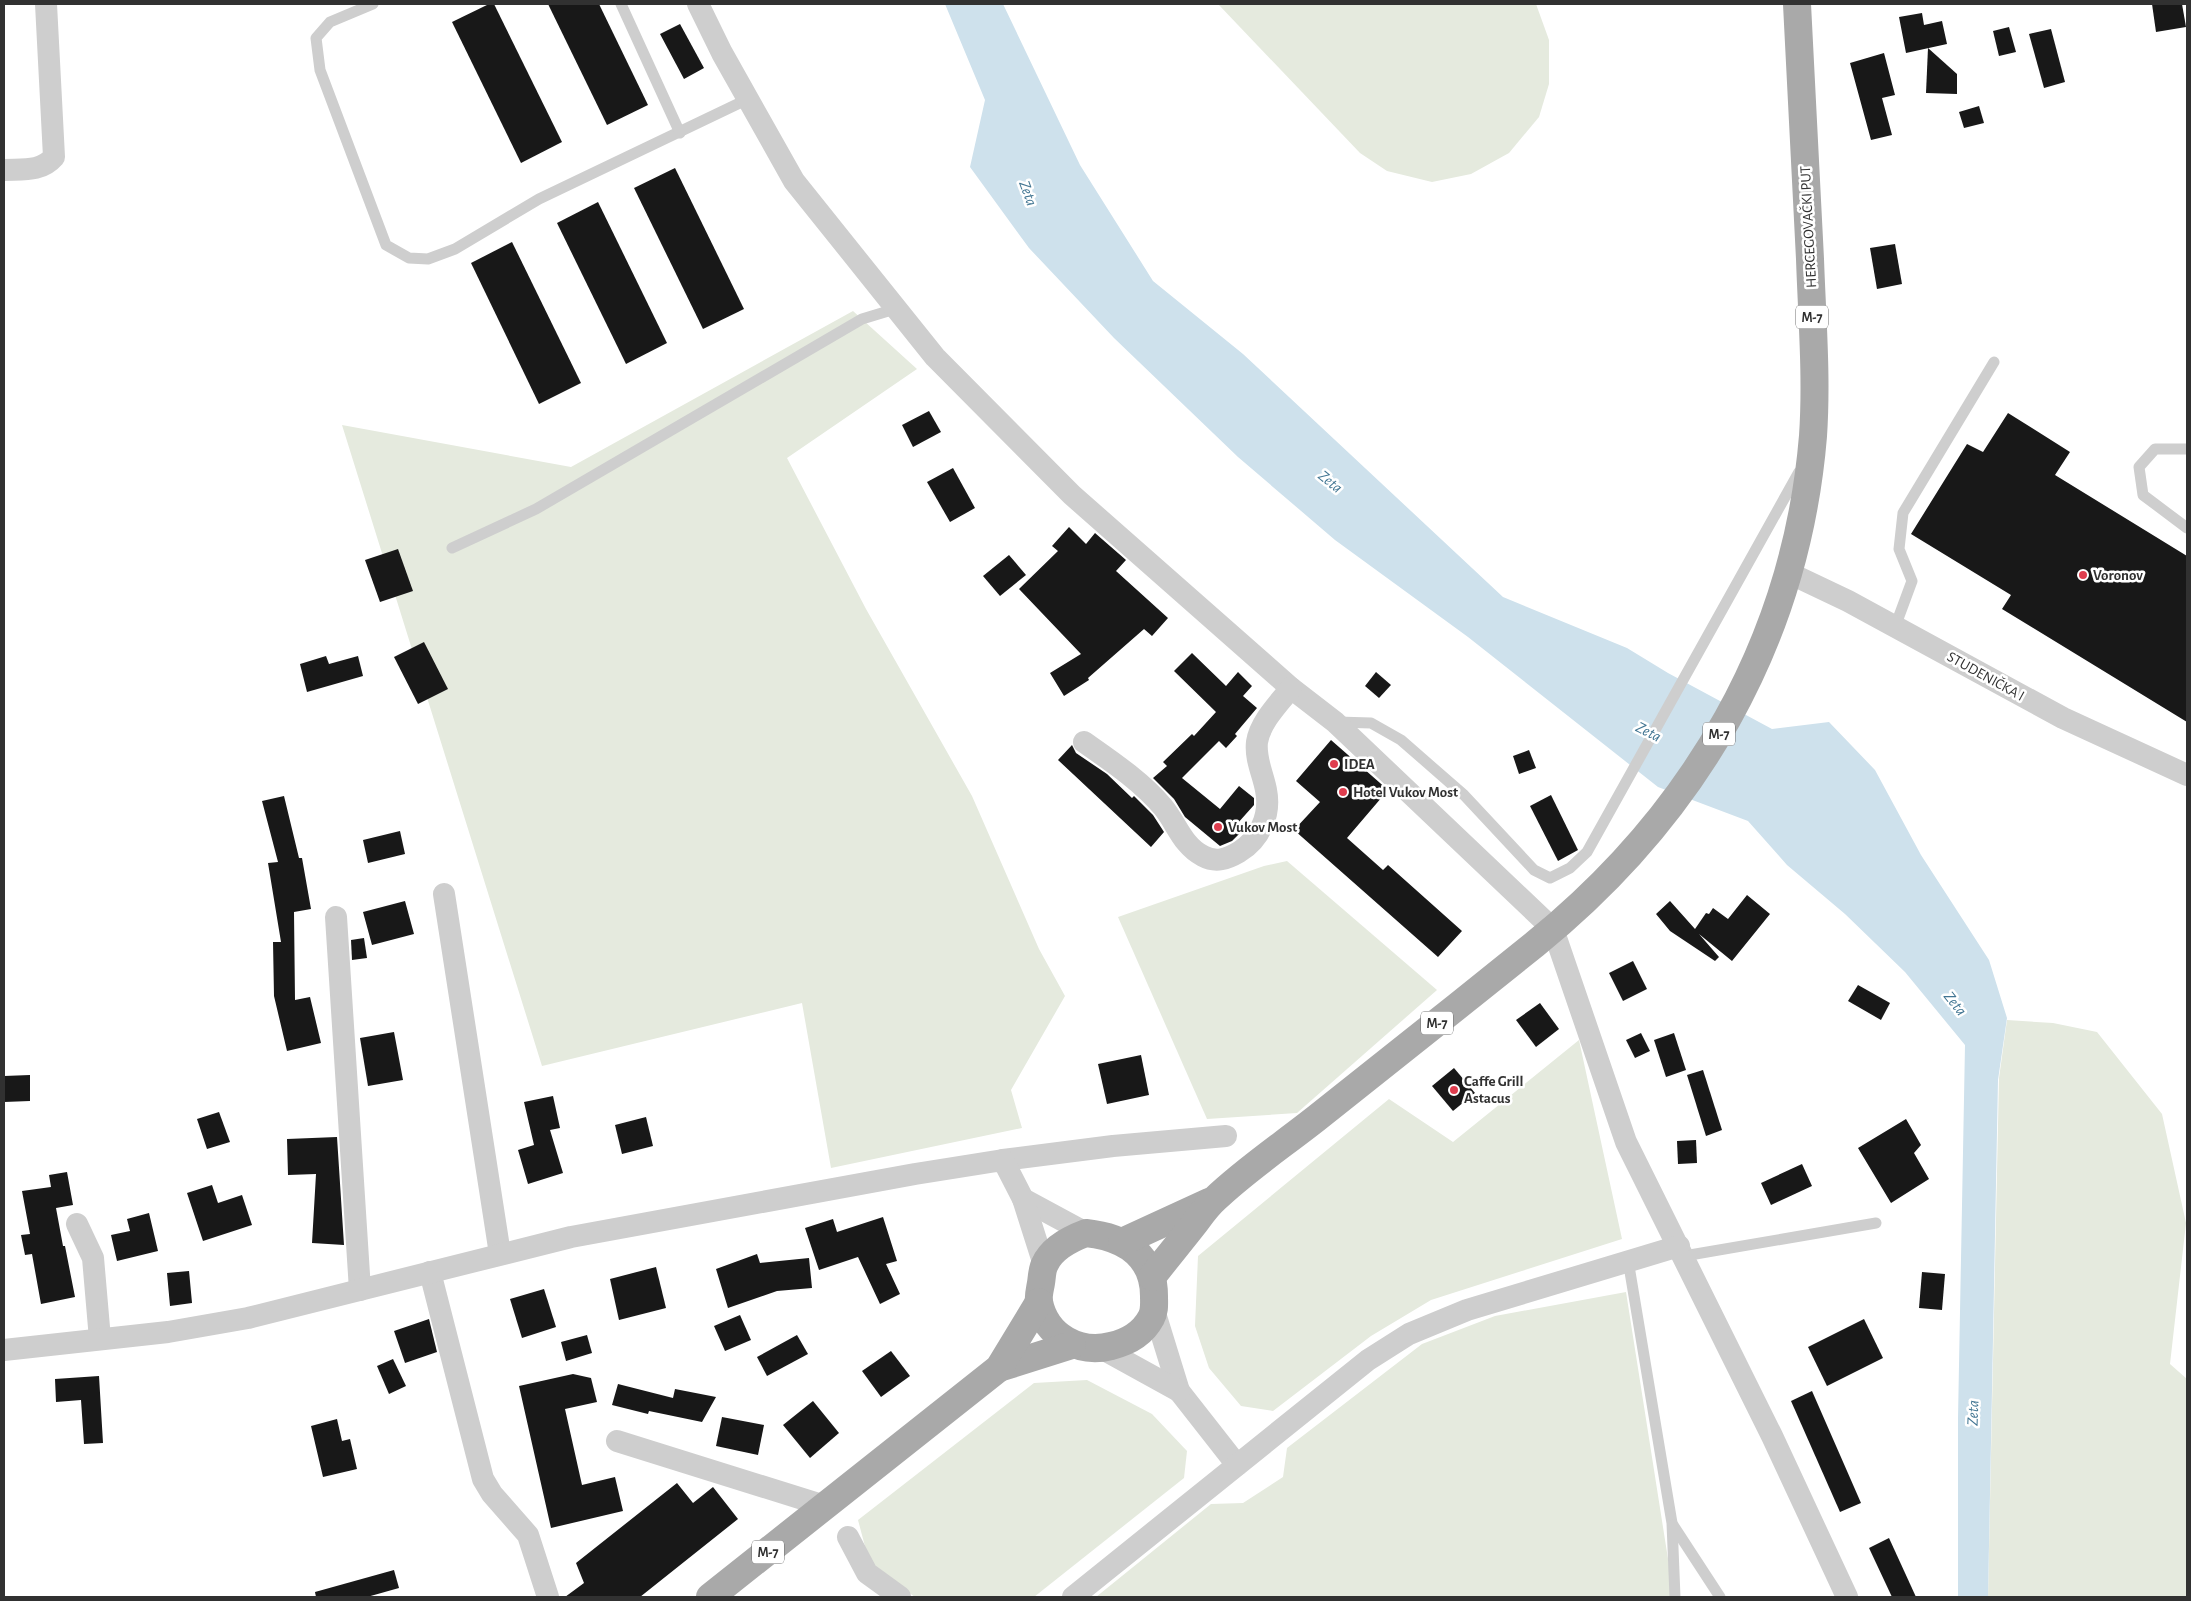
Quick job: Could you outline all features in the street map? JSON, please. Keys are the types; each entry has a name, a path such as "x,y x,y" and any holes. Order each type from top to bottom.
{"main road":[{"name":"HERCEGOVAČKI PUT","path":"1553,928 1618,867 1649,832 1697,770 1720,734 1748,679 1787,572 1803,506 1811,451 1815,366 1797,4"},
{"name":"M-7","path":"1152,1277 1213,1200 1553,928"},
{"name":"M-7","path":"1122,1242 1213,1200"},
{"path":"1044,1265 1053,1252 1076,1237 1086,1233 1108,1235 1139,1254 1148,1266 1152,1277 1154,1310"},
{"name":"M-7","path":"999,1368 1039,1302 1044,1265"},
{"name":"M-7","path":"1039,1302 1046,1320 1057,1334 1072,1344 1086,1348 1101,1348 1123,1343 1140,1333 1151,1318 1154,1310"},
{"name":"M-7","path":"710,1597 999,1368 1072,1344"}],"street":[{"path":"4,170 39,168 48,164 54,157 46,4"},
{"path":"698,4 722,53 794,181 935,357 1072,495 1291,688 1334,722 1553,928 1626,1142 1772,1436 1846,1597"},
{"name":"STUDENIČKA I","path":"1787,572 1848,601 2063,718 2187,775"},
{"path":"1084,742 1123,769 1163,807 1182,839 1203,856 1216,860 1230,857 1248,846 1262,828 1266,814 1267,792 1256,753 1257,740 1274,710 1291,688"},
{"path":"444,894 500,1254"},
{"path":"336,917 360,1290"},
{"path":"4,1350 168,1332 248,1318 500,1254 603,1231 915,1174 1003,1160 1113,1146 1226,1136"},
{"path":"1003,1160 1023,1199 1044,1265"},
{"path":"1023,1199 1086,1233"},
{"path":"77,1224 93,1258 100,1339"},
{"path":"1072,1597 1368,1360 1409,1334 1468,1310 1628,1260 1681,1251"},
{"path":"430,1272 483,1479 492,1494 528,1535 548,1597"},
{"path":"1154,1310 1179,1391 1237,1465"},
{"path":"1101,1348 1179,1391"},
{"path":"617,1441 825,1506"},
{"path":"848,1537 868,1573 873,1597"},
{"path":"868,1573 900,1597"}],"lane":[{"path":"373,4 330,22 316,38 320,70 386,245 410,258 428,259 455,249 539,199 748,99"},
{"path":"620,4 680,133"},
{"path":"452,548 536,509 862,319 895,309"},
{"path":"1895,627 1912,581 1899,549 1903,513 1994,362"},
{"path":"2187,449 2155,449 2139,467 2143,495 2187,528"},
{"path":"1334,722 1371,723 1401,740 1464,795 1534,870 1550,878 1570,868 1587,852 1811,451"},
{"path":"1681,1251 1876,1223"},
{"path":"1628,1260 1672,1523 1675,1597"},
{"path":"1672,1523 1720,1597"}],"shaded area":[{"path":"1218,4 1536,4 1549,40 1549,84 1539,117 1509,153 1471,174 1432,182 1387,171 1360,153"},
{"path":"853,311 917,369 787,458 866,609 972,796 1039,949 1065,996 1011,1090 1022,1128 831,1168 802,1003 542,1066 342,425 571,467"},
{"path":"1287,861 1437,990 1297,1113 1207,1119 1118,917 1264,866"},
{"path":"2007,1020 2053,1023 2097,1032 2162,1114 2186,1223 2170,1364 2187,1379 2187,1597 1988,1597 1999,1078"},
{"path":"1579,1040 1622,1239 1431,1300 1371,1336 1273,1411 1241,1406 1209,1368 1195,1326 1198,1256 1389,1099 1453,1142"},
{"path":"1626,1292 1674,1597 1096,1597 1211,1504 1243,1503 1283,1477 1287,1448 1422,1344 1495,1316"},
{"path":"1087,1380 1152,1414 1187,1451 1184,1478 1034,1597 915,1597 870,1565 858,1520 1034,1383"}],"water":[{"name":"Zeta","path":"945,4 1003,4 1080,165 1153,281 1243,354 1503,597 1627,648 1668,673 1772,729 1829,722 1875,770 1921,855 1989,960 2007,1018 1998,1080 1988,1597 1958,1597 1958,1419 1965,1045 1905,972 1845,914 1787,865 1748,821 1658,787 1468,637 1335,540 1238,457 1114,338 1029,248 970,167 985,100"}],"building":[{"path":"489,4 494,4 562,142 521,163 452,22"},
{"path":"548,4 599,4 648,105 607,125"},
{"path":"2152,4 2182,4 2186,27 2156,32"},
{"path":"1922,13 1924,25 1942,21 1947,44 1906,53 1899,17"},
{"path":"680,24 704,68 684,79 660,34"},
{"path":"2009,27 2016,52 1999,56 1993,31"},
{"path":"2051,29 2065,82 2044,88 2029,34"},
{"path":"1928,48 1957,74 1957,94 1926,93"},
{"path":"1884,53 1895,95 1882,98 1892,135 1871,140 1850,63"},
{"path":"1979,106 1984,123 1964,128 1959,112"},
{"path":"675,168 744,309 703,329 634,188"},
{"path":"598,202 667,343 626,364 557,223"},
{"path":"512,242 581,383 539,404 471,263"},
{"path":"1895,244 1902,284 1877,289 1870,248"},
{"path":"929,411 941,432 913,447 902,425"},
{"name":"Voronov","path":"2008,413 2070,452 2055,475 2187,556 2187,722 2002,609 2011,595 1911,534 1967,444 1983,452"},
{"path":"953,468 975,508 950,522 927,482"},
{"path":"1069,527 1086,544 1095,533 1126,560 1116,571 1168,618 1152,636 1144,629 1088,678 1089,680 1064,696 1050,673 1081,654 1019,589 1058,551 1052,546"},
{"path":"398,549 413,591 380,602 365,560"},
{"path":"1009,555 1026,575 1000,596 983,576"},
{"path":"424,642 448,689 418,704 394,657"},
{"path":"1192,653 1226,686 1238,672 1252,686 1243,696 1257,708 1226,748 1219,741 1182,778 1220,809 1239,786 1254,798 1254,805 1237,824 1241,832 1232,841 1220,846 1185,817 1174,799 1153,778 1167,766 1163,762 1192,734 1194,736 1216,712 1174,671"},
{"path":"326,656 329,664 358,656 363,676 307,692 300,664"},
{"path":"1376,672 1391,685 1379,698 1365,686"},
{"path":"1331,740 1388,790 1347,838 1383,870 1388,865 1462,931 1438,957 1294,830 1320,802 1296,781"},
{"path":"1072,745 1076,753 1107,774 1132,798 1134,796 1153,815 1164,832 1151,847 1058,760"},
{"path":"1529,750 1536,768 1519,774 1513,756"},
{"path":"1551,795 1578,850 1558,861 1530,806"},
{"path":"284,796 299,858 302,858 311,909 294,912 295,1000 310,997 321,1043 287,1051 274,996 273,942 281,942 268,863 278,862 262,801"},
{"path":"400,831 405,854 368,863 363,840"},
{"path":"1747,895 1770,914 1732,961 1699,934 1719,957 1715,961 1670,931 1656,914 1670,901 1695,929 1706,913 1709,914 1713,908 1728,919"},
{"path":"405,901 414,934 372,945 363,912"},
{"path":"364,938 367,958 352,960 351,940"},
{"path":"1633,961 1647,989 1623,1001 1609,973"},
{"path":"1858,985 1890,1003 1881,1020 1848,1001"},
{"path":"1540,1003 1559,1029 1536,1047 1516,1020"},
{"path":"394,1032 403,1080 368,1086 360,1038"},
{"path":"1641,1033 1650,1051 1635,1058 1626,1040"},
{"path":"1674,1033 1686,1070 1666,1077 1654,1040"},
{"path":"1141,1055 1149,1095 1107,1104 1098,1064"},
{"name":"Caffe Grill Astacus","path":"1454,1068 1475,1093 1453,1111 1432,1086"},
{"path":"1703,1070 1722,1130 1706,1136 1687,1075"},
{"path":"30,1075 30,1101 4,1102 4,1076"},
{"path":"553,1096 560,1128 550,1130 563,1173 528,1184 518,1150 534,1145 524,1102"},
{"path":"219,1112 230,1142 207,1149 197,1119"},
{"path":"646,1117 653,1146 622,1154 615,1125"},
{"path":"1906,1119 1921,1145 1914,1153 1929,1179 1891,1203 1858,1148"},
{"path":"337,1137 344,1245 312,1243 316,1174 288,1175 287,1139"},
{"path":"1696,1140 1697,1163 1678,1164 1677,1141"},
{"path":"1802,1164 1812,1186 1771,1205 1761,1183"},
{"path":"67,1172 73,1205 56,1208 75,1297 41,1304 32,1254 25,1255 21,1235 30,1234 22,1191 51,1187 49,1175"},
{"path":"212,1185 218,1203 242,1195 252,1225 203,1241 187,1193"},
{"path":"149,1213 158,1251 117,1261 111,1235 130,1231 127,1219"},
{"path":"883,1217 897,1261 886,1264 900,1294 880,1304 858,1257 819,1270 805,1228 833,1219 837,1232"},
{"path":"757,1254 760,1263 809,1258 812,1288 777,1291 728,1308 716,1269"},
{"path":"656,1267 666,1308 619,1320 610,1279"},
{"path":"189,1271 192,1303 170,1306 167,1273"},
{"path":"1922,1272 1945,1274 1942,1310 1919,1308"},
{"path":"544,1289 556,1327 522,1338 510,1299"},
{"path":"740,1315 751,1340 725,1351 714,1326"},
{"path":"429,1319 437,1352 405,1363 394,1331"},
{"path":"1864,1319 1883,1358 1827,1386 1808,1347"},
{"path":"587,1335 592,1353 566,1361 561,1342"},
{"path":"797,1335 808,1354 767,1376 757,1357"},
{"path":"891,1351 910,1376 881,1397 862,1371"},
{"path":"393,1359 406,1386 389,1394 377,1366"},
{"path":"573,1374 591,1378 597,1402 565,1409 582,1485 615,1477 623,1511 551,1528 519,1386"},
{"path":"99,1376 103,1443 84,1444 81,1400 56,1402 55,1379"},
{"path":"618,1384 673,1398 675,1389 716,1397 702,1422 649,1411 648,1414 612,1405"},
{"path":"1812,1391 1861,1503 1840,1512 1791,1401"},
{"path":"813,1401 839,1433 810,1458 783,1425"},
{"path":"722,1417 764,1425 758,1455 716,1446"},
{"path":"337,1419 342,1441 350,1439 357,1469 323,1477 311,1426"},
{"path":"677,1483 693,1503 713,1487 738,1519 640,1597 565,1597 584,1583 576,1563"},
{"path":"1889,1538 1916,1597 1892,1597 1869,1548"},
{"path":"394,1570 399,1588 367,1597 316,1597 315,1592"}],"place":[{"name":"Voronov","path":"2083,575"},
{"name":"IDEA","path":"1334,764"},
{"name":"Hotel Vukov Most","path":"1343,792"},
{"name":"Vukov Most","path":"1218,827"},
{"name":"Caffe Grill Astacus","path":"1454,1090"}]}
